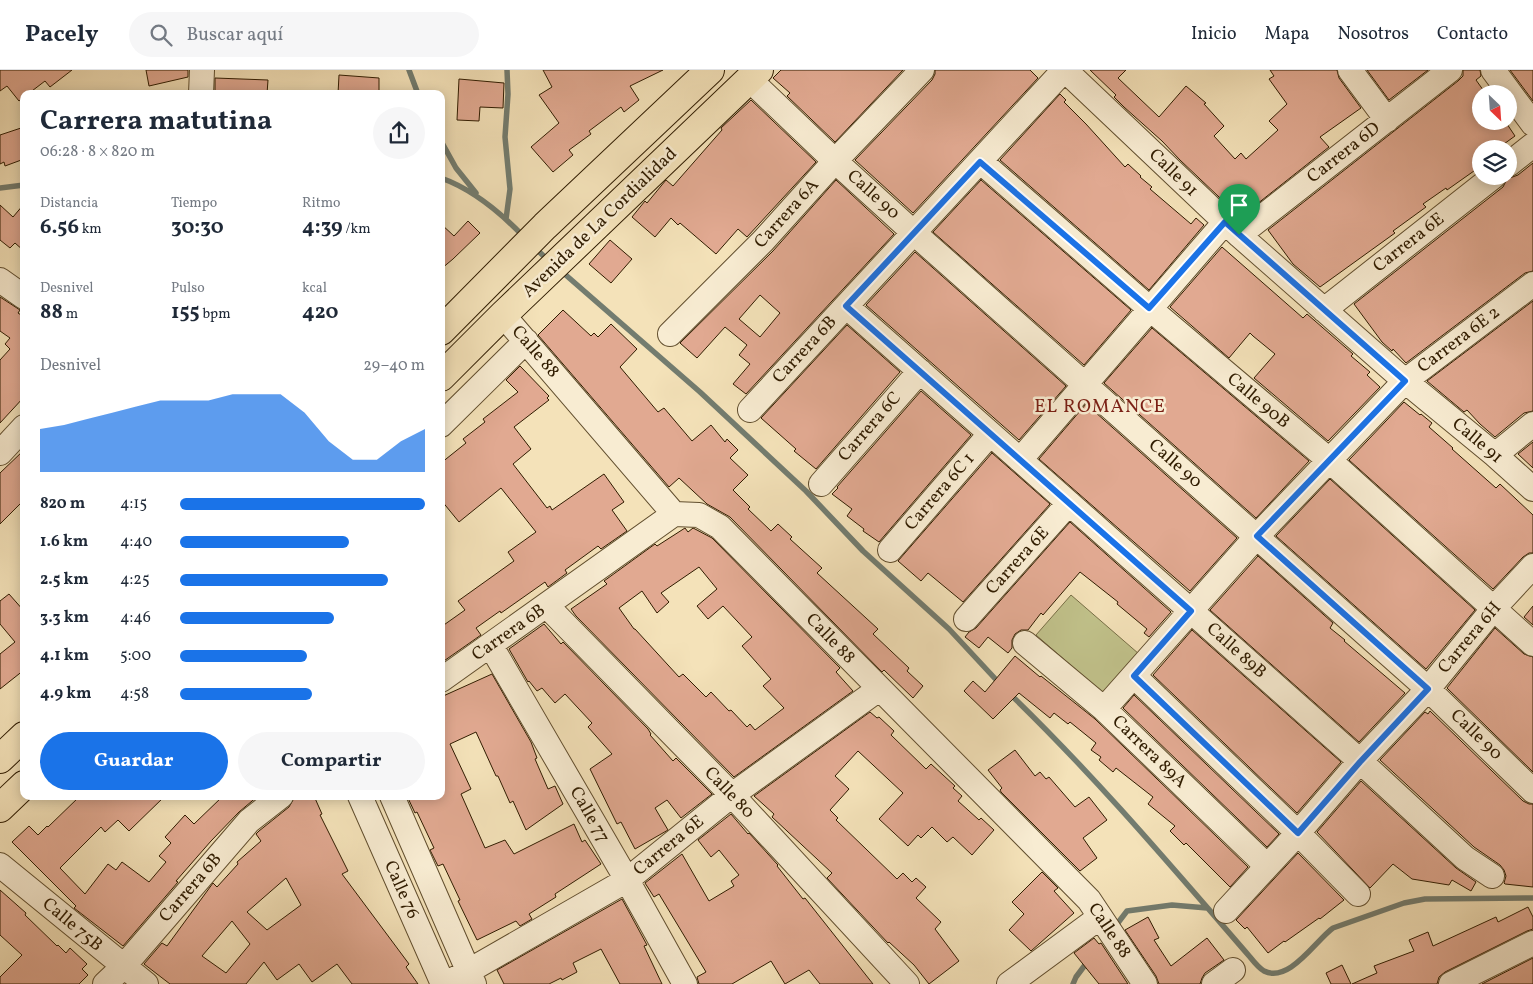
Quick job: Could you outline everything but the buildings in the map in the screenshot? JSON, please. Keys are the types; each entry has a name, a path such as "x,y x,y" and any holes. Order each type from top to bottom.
{"main road":[{"name":"Avenida de La Cordialidad","path":"445,326 545,226 710,70"},
{"name":"Avenida de La Cordialidad","path":"445,373 749,76"},
{"path":"0,759 20,740"},
{"path":"0,808 20,789"}],"street":[{"path":"202,70 202,90"},
{"name":"Carrera 6A","path":"670,334 763,241 835,161 922,70"},
{"name":"Carrera 6B","path":"750,410 1065,70"},
{"name":"Calle 91","path":"1065,70 1232,228 1405,381 1533,489"},
{"path":"1350,70 1387,120"},
{"name":"Carrera 6D","path":"1020,460 1149,308 1232,228 1387,120 1450,70"},
{"path":"1493,70 1533,124"},
{"name":"Calle 90","path":"749,76 835,161 1428,689 1533,791"},
{"path":"1517,158 1533,145"},
{"name":"Calle 90B","path":"980,162 1329,460 1533,644"},
{"name":"Carrera 6E","path":"1324,310 1483,185"},
{"path":"0,280 20,294"},
{"name":"Carrera 6E 2","path":"1104,709 1257,536 1405,381 1533,284"},
{"name":"Calle 89B","path":"846,306 1191,611 1465,858 1492,876"},
{"name":"Calle 88","path":"498,321 668,518 699,514 720,527 1089,900 1145,984"},
{"path":"445,421 521,346"},
{"name":"Carrera 6C","path":"821,484 920,371"},
{"path":"1495,455 1533,424"},
{"path":"0,452 20,431"},
{"name":"Carrera 6C 1","path":"890,550 990,434"},
{"name":"Carrera 6E","path":"966,619 1069,503"},
{"name":"Carrera 6B","path":"445,677 668,518"},
{"name":"Carrera 6H","path":"1226,911 1428,689 1494,608 1533,566"},
{"name":"Calle 80","path":"547,606 732,795 907,984"},
{"name":"Carrera 89A","path":"1025,643 1104,709 1267,866"},
{"name":"Calle 77","path":"491,646 685,984"},
{"path":"1134,676 1298,833 1358,894"},
{"name":"Carrera 6E","path":"445,984 471,977 627,880 732,795 879,689"},
{"name":"Carrera 6B","path":"104,984 123,967 249,822 276,800"},
{"name":"Calle 76","path":"362,800 445,984"},
{"name":"Calle 76","path":"394,800 471,977"},
{"name":"Calle 75B","path":"0,865 146,984"},
{"path":"1009,984 1100,917"},
{"path":"1451,984 1533,943"},
{"path":"1214,984 1233,970"}],"green space":[{"path":"1071,595 1139,654 1104,694 1036,635"}],"waterway":[{"path":"409,70 416,90"},
{"path":"506,219 510,189 505,137 508,94 507,70"},
{"path":"445,148 456,168 476,193"},
{"path":"445,180 475,195 506,219 524,237"},
{"path":"0,188 20,186"},
{"path":"534,247 549,261"},
{"path":"560,270 700,392 806,491 863,551 949,629 1001,685"},
{"path":"1009,693 1102,789 1264,971 1273,973 1283,971 1292,966 1302,959 1333,928 1404,903 1425,899 1533,898"},
{"path":"1114,928 1127,911 1172,905 1207,908"},
{"path":"1073,984 1088,961"}],"district":[{"name":"EL ROMANCE","path":"1100,407"}],"route":[{"path":"980,162 1149,308 1225,222 1239,235 1405,381 1257,536 1428,689 1360,762 1298,833 1134,676 1191,611 846,306 980,162"}]}
